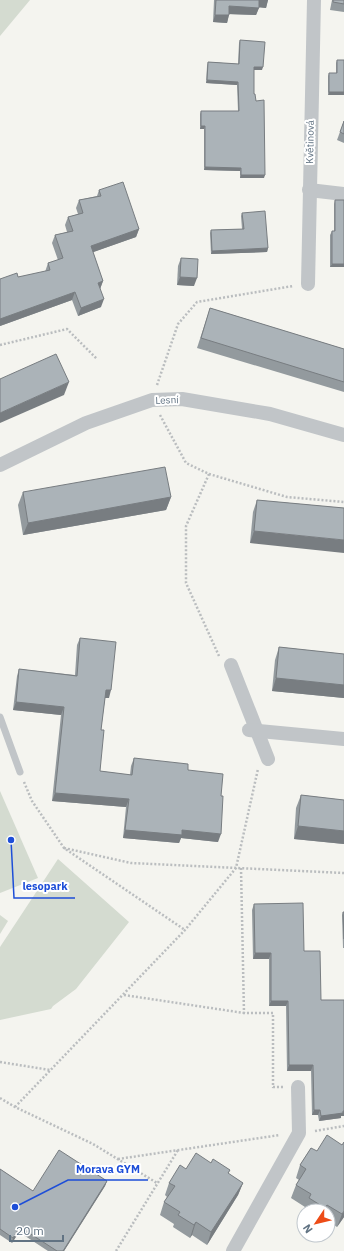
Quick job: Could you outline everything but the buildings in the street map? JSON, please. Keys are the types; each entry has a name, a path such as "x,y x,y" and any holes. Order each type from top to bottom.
{"street":[{"name":"Květinová","path":"308,284 314,0"},
{"path":"309,190 344,194"},
{"name":"Lesní","path":"0,465 86,423 152,400 182,399 262,413 344,435"},
{"path":"226,663 264,761"},
{"path":"252,730 344,739"},
{"path":"233,1251 299,1133 298,1087"}],"lane":[{"path":"0,717 20,772"}],"path":[{"path":"0,345 67,329 97,359"},
{"path":"209,474 186,526 186,583 226,663"},
{"path":"15,1108 185,930 236,868 264,761"},
{"path":"20,772 32,801 64,848 185,930"},
{"path":"64,848 132,863 344,873"},
{"path":"241,868 244,1013"},
{"path":"123,994 244,1013 273,1013 273,1087 298,1087"},
{"path":"0,1062 50,1070"},
{"path":"0,1098 15,1108 93,1144 157,1183"},
{"path":"118,1158 344,1126"},
{"path":"116,1251 178,1150"}],"shaded area":[{"path":"0,0 30,0 0,36"},
{"path":"0,791 38,878 0,893"},
{"path":"58,859 129,922 76,989 51,1009 0,1020 0,947"},
{"path":"0,915 8,921 0,934"}],"place":[{"name":"lesopark","path":"11,840"},
{"name":"Morava GYM","path":"15,1207"}]}
